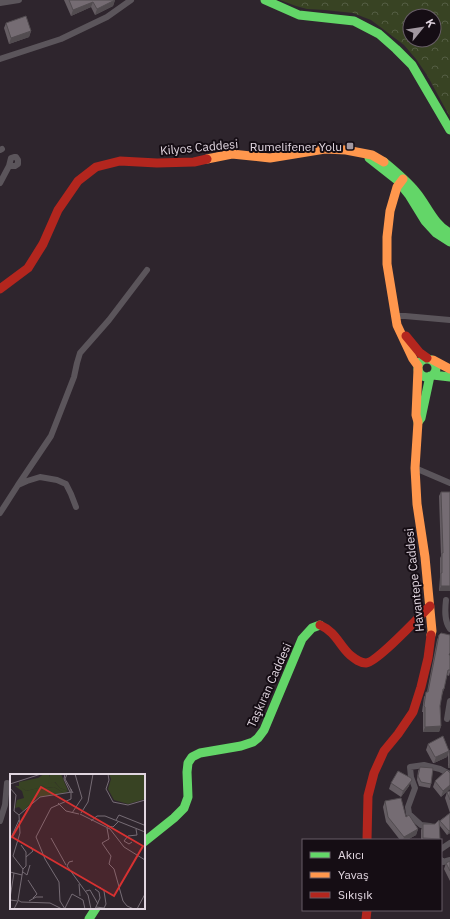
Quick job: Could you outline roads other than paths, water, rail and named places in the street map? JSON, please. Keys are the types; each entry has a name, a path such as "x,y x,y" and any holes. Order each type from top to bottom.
{"street":[{"path":"0,3 19,0"},
{"path":"0,59 61,39 107,17 131,0"},
{"path":"265,0 299,15 354,21 379,34 412,64 450,130"},
{"name":"Kilyos Caddesi","path":"0,289 28,268 44,244 58,210 78,181 96,167 120,161 158,163 194,162 232,154 270,158 325,150 346,150 365,154 397,180 401,181 417,193 435,220 450,233"},
{"path":"0,183 9,166"},
{"path":"401,181 397,187 390,211 387,237 387,264 398,325 419,372 424,376 432,375 450,377"},
{"name":"Kilyos Caddesi","path":"401,181 425,221 436,233 450,242"},
{"path":"0,513 51,436 74,377 76,362 80,353 109,320 147,270"},
{"path":"396,316 450,320"},
{"path":"400,331 405,334 420,353 450,369"},
{"path":"418,367 421,360 430,359"},
{"path":"430,359 436,366 435,372 432,375"},
{"name":"Havantepe Caddesi","path":"368,839 368,796 374,774 384,751 413,712 428,658 432,631 425,557 417,504 415,468 418,422 416,415 418,367"},
{"name":"Havantepe Caddesi","path":"418,422 421,418 432,375"},
{"path":"415,468 450,483"},
{"path":"18,485 27,480 40,477 57,480 66,484 76,507"},
{"path":"446,600 445,611 450,629"},
{"name":"Taşkıran Caddesi","path":"145,841 184,808 188,798 188,763 192,757 200,753 241,746 253,742 258,738 264,730 302,639 308,632 318,626 324,626 330,630 350,655 360,662 368,662 389,647 430,606"},
{"path":"447,719 450,701"},
{"path":"431,826 421,825 409,814 408,807 415,788 411,777 410,766 424,765 440,769 450,774"},
{"path":"0,821 5,805 8,783"},
{"path":"89,919 95,909"}],"place":[{"name":"Rumelifener Yolu","path":"350,146"}]}
